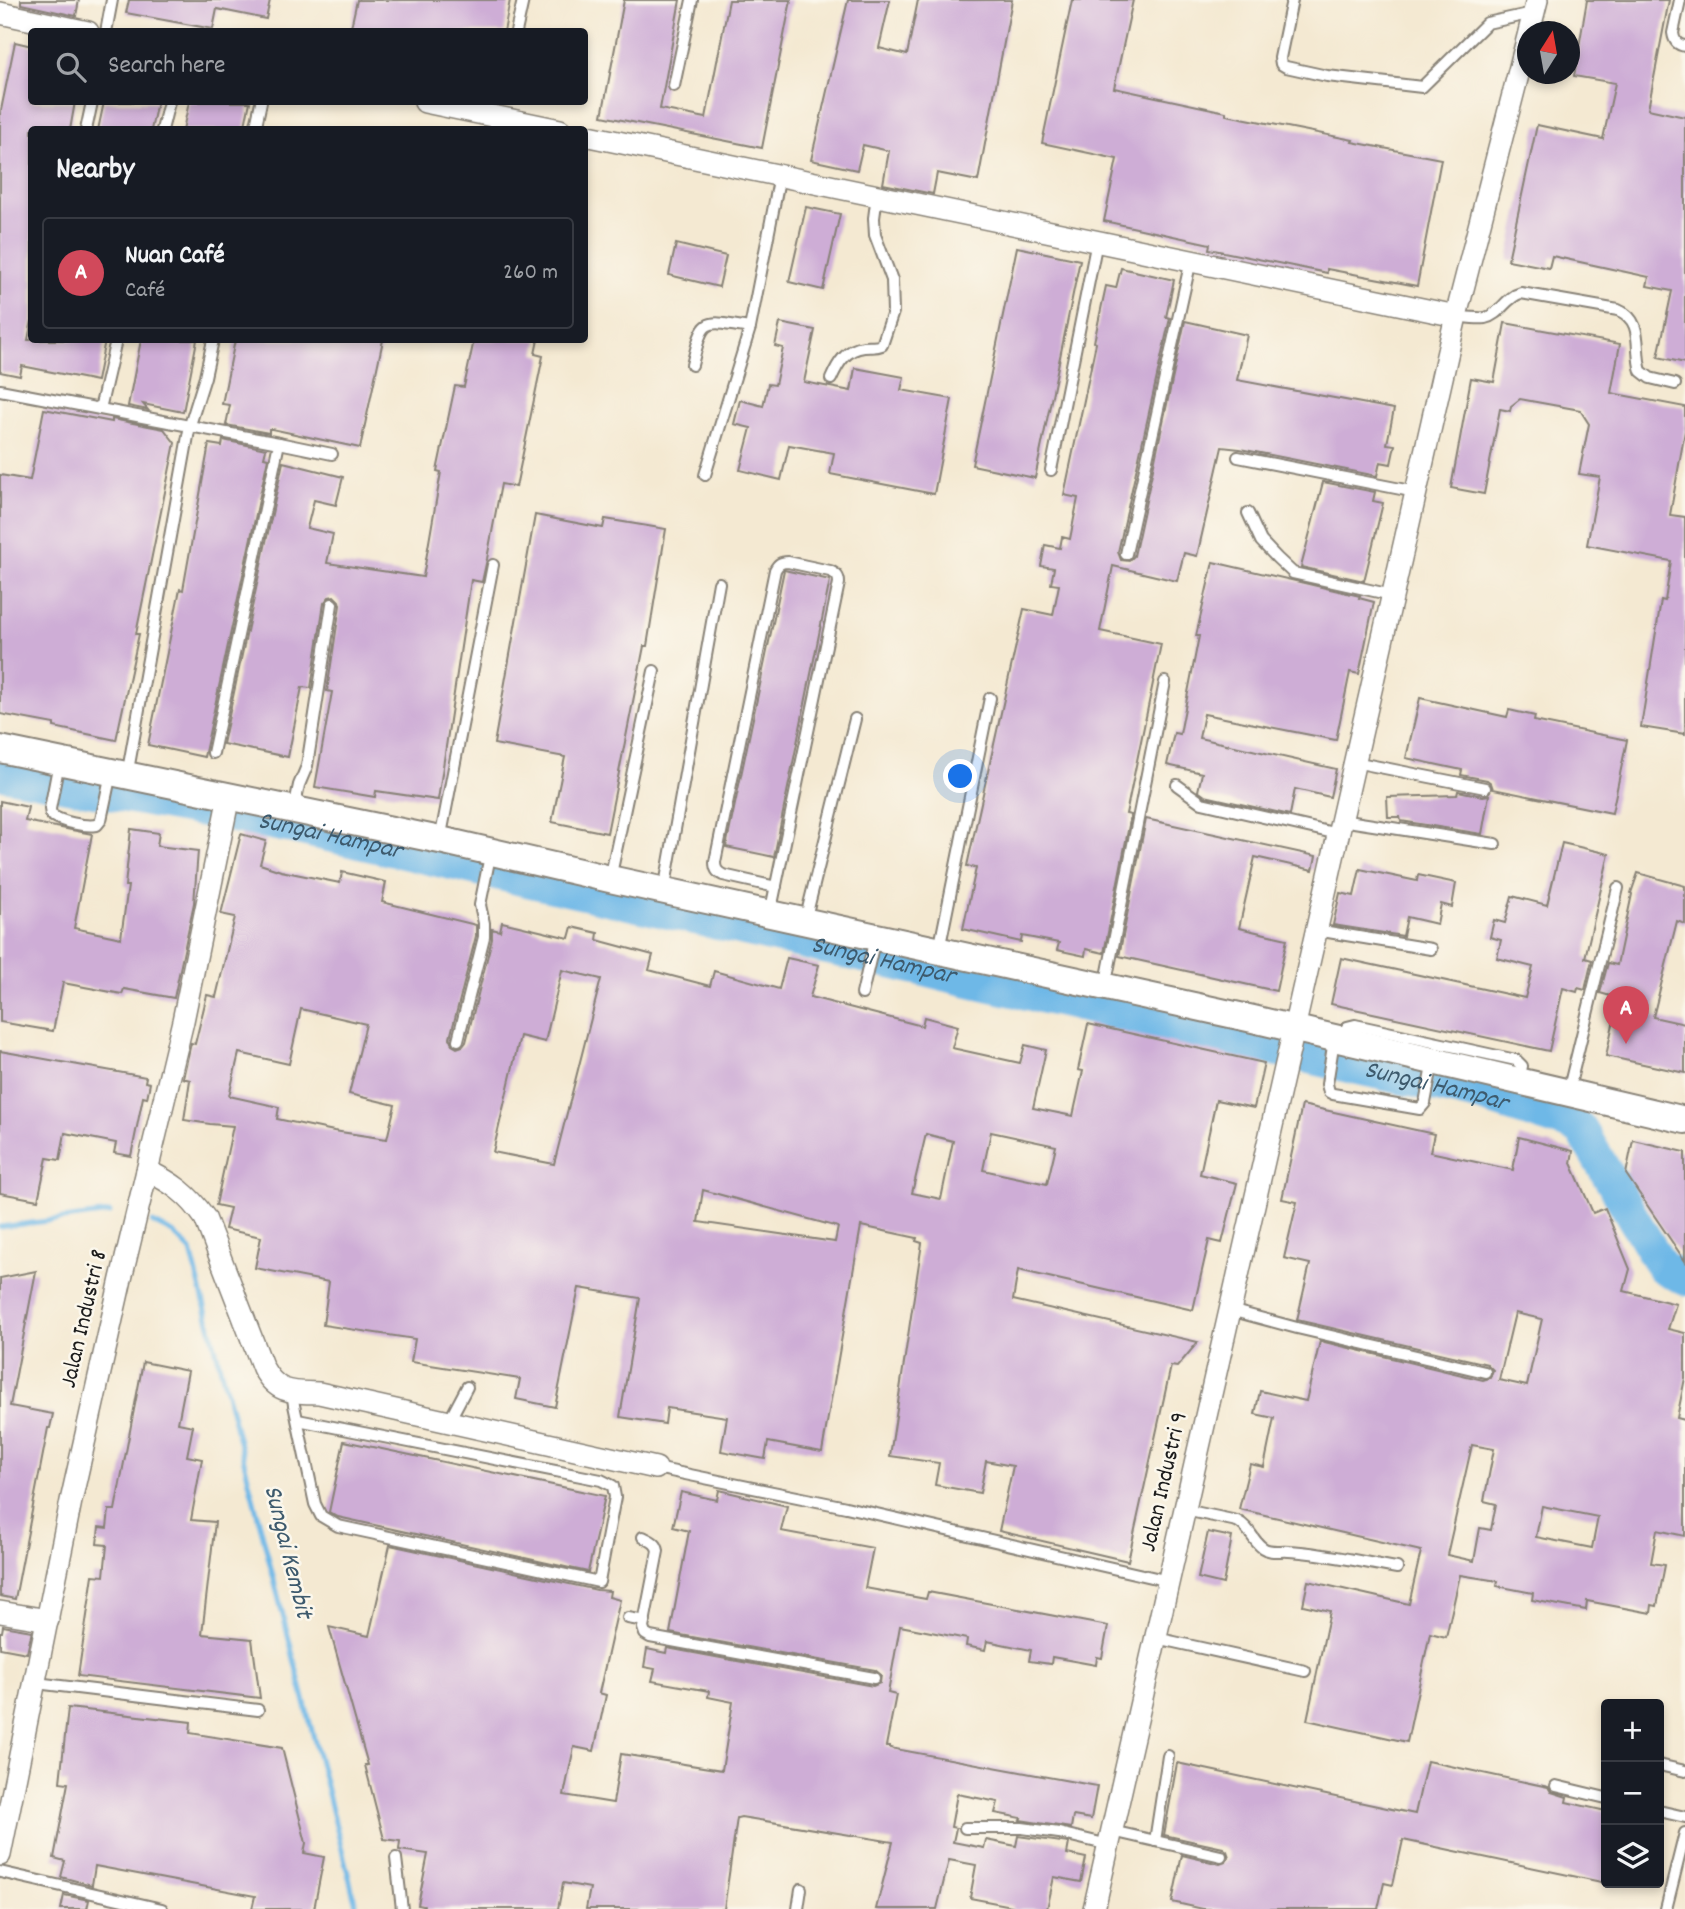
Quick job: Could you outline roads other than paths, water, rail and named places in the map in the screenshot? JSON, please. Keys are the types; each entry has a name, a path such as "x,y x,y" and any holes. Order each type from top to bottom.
{"street":[{"path":"0,13 69,28"},
{"name":"Jalan Industri 9","path":"1094,1909 1456,316 1532,20"},
{"path":"456,105 488,108 547,126"},
{"path":"588,136 1456,316"},
{"path":"0,749 58,768 295,809 440,840 490,855 805,921 873,949 939,950 1105,987 1293,1034 1519,1081 1685,1120"},
{"name":"Jalan Industri 8","path":"0,1855 74,1488 183,1021 228,799"},
{"path":"147,1171 180,1189 194,1202 205,1218 263,1368 283,1390 318,1393 656,1468"},
{"path":"0,1612 48,1620"}],"lane":[{"path":"107,28 112,0"},
{"path":"517,28 523,0"},
{"path":"674,86 692,0"},
{"path":"1292,0 1281,64 1327,76 1422,87 1487,23 1532,20"},
{"path":"1680,0 1673,33 1677,43 1685,46"},
{"path":"87,126 91,105"},
{"path":"163,126 168,105"},
{"path":"256,126 260,105"},
{"path":"705,475 750,328 780,175"},
{"path":"831,379 838,363 847,353 860,347 875,348 882,345 893,312 892,280 875,235 877,195"},
{"path":"1051,470 1097,241"},
{"path":"1126,554 1191,260"},
{"path":"1456,316 1485,318 1521,293 1618,310 1633,320 1641,372 1650,378 1675,384"},
{"path":"692,365 699,335 710,323 750,328"},
{"path":"100,409 115,343"},
{"path":"58,768 51,815 56,819 97,825 115,777 190,425 212,343"},
{"path":"0,390 332,454"},
{"path":"213,753 279,443"},
{"path":"1238,457 1416,492"},
{"path":"1248,513 1261,541 1293,573 1392,595"},
{"path":"771,914 839,583 839,578 830,570 788,562 777,565 775,570 715,863 715,868 723,875 776,887"},
{"path":"440,840 492,565"},
{"path":"664,891 719,583"},
{"path":"295,809 299,785 307,766 332,604"},
{"path":"610,879 654,671"},
{"path":"1105,987 1165,682"},
{"path":"939,950 990,698"},
{"path":"805,921 855,719"},
{"path":"1354,762 1485,788"},
{"path":"1177,785 1202,803 1339,827 1495,845"},
{"path":"458,1040 484,937 480,905 490,855"},
{"path":"1569,1092 1618,888"},
{"path":"1316,930 1431,949"},
{"path":"862,994 873,949"},
{"path":"1432,1065 1423,1106 1416,1109 1334,1094 1327,1088 1336,1043 1347,1027 1355,1025 1516,1060 1522,1066 1519,1081"},
{"path":"1230,1310 1485,1372"},
{"path":"449,1423 467,1387"},
{"path":"292,1392 314,1504 321,1516 338,1526 599,1582 615,1497 613,1486 601,1480 298,1420"},
{"path":"656,1468 846,1507 1169,1581"},
{"path":"1185,1510 1237,1521 1244,1525 1263,1549 1397,1568"},
{"path":"643,1537 654,1542 658,1551 645,1634 874,1678"},
{"path":"628,1618 645,1621"},
{"path":"1156,1638 1305,1671"},
{"path":"36,1684 258,1710"},
{"path":"1155,1841 1168,1756"},
{"path":"1664,1766 1685,1771"},
{"path":"1556,1786 1601,1797"},
{"path":"1664,1812 1685,1817"},
{"path":"965,1828 1022,1828 1155,1841 1222,1856"},
{"path":"1666,1909 1685,1833"},
{"path":"396,1858 402,1909"},
{"path":"0,1872 162,1909"},
{"path":"798,1909 801,1889"}],"waterway":[{"name":"Sungai Hampar","path":"0,773 290,827 1480,1096 1580,1128 1662,1267 1685,1279"},
{"name":"Sungai Kembit","path":"0,1227 110,1213"},
{"name":"Sungai Kembit","path":"153,1223 173,1233 191,1251 357,1909"}],"place":[{"name":"Nuan Café","path":"1626,1044"}]}
